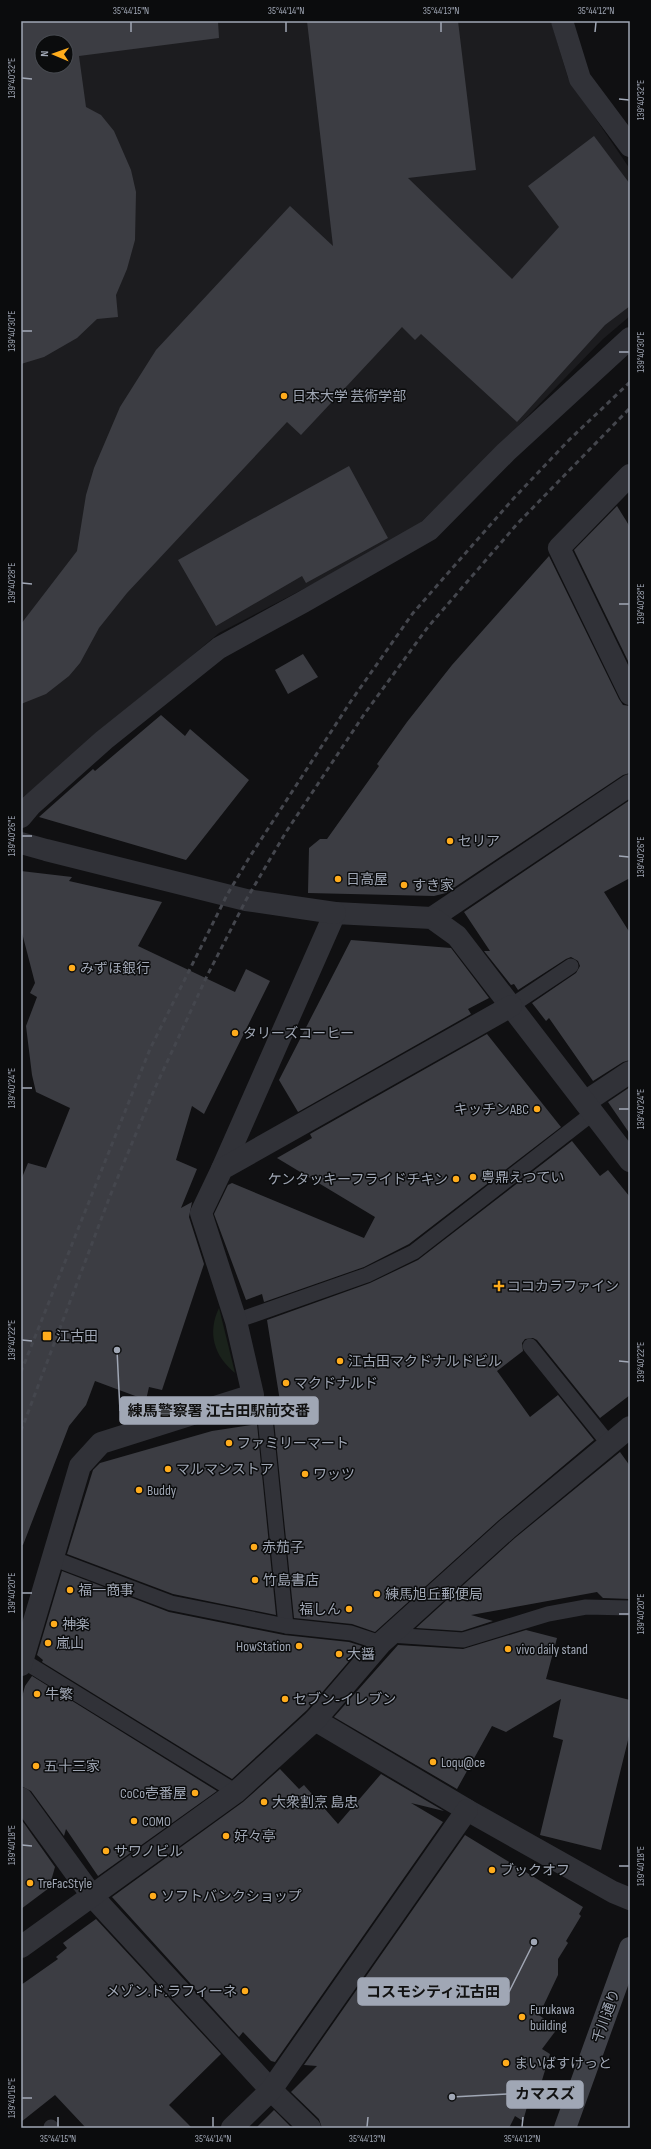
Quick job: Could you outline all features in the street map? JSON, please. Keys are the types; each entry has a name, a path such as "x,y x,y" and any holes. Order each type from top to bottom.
{"main road":[{"name":"千川通り","path":"565,2128 630,1948"}],"street":[{"path":"562,21 580,80 627,135"},
{"path":"21,817 31,804 104,740 219,648 429,530 506,452 630,338"},
{"path":"630,475 559,548 630,694"},
{"path":"432,918 630,785"},
{"path":"21,843 246,900 335,913 432,918 457,936 630,1161"},
{"path":"22,1662 80,1466 101,1443 253,1395 236,1320 201,1213 222,1169 335,913"},
{"path":"222,1169 511,1006"},
{"path":"589,1108 630,1072"},
{"path":"21,1947 93,1897 236,1792 315,1720 386,1639 507,1529 630,1427"},
{"path":"315,1720 467,1810 613,1892 630,1899"},
{"path":"21,1798 93,1897 271,2090 310,2128"},
{"path":"232,2128 271,2090 467,1810"}],"lane":[{"path":"511,1006 571,966"},
{"path":"236,1320 367,1275 414,1252 589,1108"},
{"path":"530,1346 610,1444"},
{"path":"253,1395 264,1408 286,1626"},
{"path":"52,1558 171,1603 286,1626 351,1633 386,1639 463,1640 548,1614 586,1607 630,1608"},
{"path":"22,1662 236,1792"}],"shaded area":[{"name":"日本大学 芸術学部","path":"21,21 551,21 568,78 630,169 630,316 603,339 491,454 409,534 219,633 21,799"},
{"path":"219,1308 235,1373 222,1359 215,1344 213,1326"}],"building":[{"path":"21,21 218,21 219,38 79,56 86,107 101,115 114,131 131,170 136,192 135,240 127,269 116,295 118,317 97,319 77,338 44,357 21,364"},
{"path":"307,21 458,21 476,170 408,178 512,279 559,227 528,186 594,136 630,184 630,306 605,325 517,422 421,334 415,340 402,327 301,435 287,422 127,593 99,628 80,663 69,676 46,694 21,704 21,624 77,551 86,495 94,468 120,407 156,350 290,206 333,246"},
{"path":"349,466 388,538 306,583 302,576 216,626 178,560"},
{"path":"617,506 630,527 630,665 574,550"},
{"path":"549,556 619,699 623,705 630,706 630,773 623,775 446,893 434,896 308,893 309,848 320,839 327,839 379,766 377,764 407,722 452,665"},
{"path":"303,654 318,677 288,694 275,670"},
{"path":"161,715 185,736 190,729 249,780 186,860 39,817 93,769 95,771"},
{"path":"630,800 630,878 604,892 630,933 630,1060 623,1062 593,1081 549,1018 546,1021 532,1003 576,973 580,966 578,961 571,957 566,959 518,990 514,984 511,985 484,951 490,951 464,912"},
{"path":"21,871 72,877 69,881 162,902 138,946 235,992 246,969 270,981 204,1114 192,1106 176,1160 197,1169 181,1208 192,1202 189,1217 204,1264 162,1390 149,1387 146,1400 95,1381 86,1405 69,1426 23,1545 21,1545 21,1180 28,1163 46,1168 70,1108 36,1092 32,1075 26,1026 37,997 30,993 35,983 21,929"},
{"path":"351,940 451,948 489,998 468,1009 471,1014 298,1112 279,1080"},
{"path":"487,1034 561,1127 409,1244 364,1267 264,1302 262,1294 246,1300 214,1214 228,1185 232,1183 364,1238 375,1217 277,1158 312,1138 310,1134"},
{"path":"630,1087 630,1134 608,1102"},
{"path":"572,1141 600,1176 608,1170 630,1197 630,1395 600,1418 537,1340 533,1338 525,1339 522,1343 523,1351 497,1371 530,1417 558,1395 594,1440 499,1520 375,1632 352,1624 294,1618 274,1421 283,1420 267,1320 370,1283 418,1260"},
{"path":"257,1424 276,1615 173,1594 67,1554 93,1470 100,1463 212,1431"},
{"path":"620,1452 630,1466 630,1599 603,1598 597,1592 471,1615 493,1621 462,1631 416,1628 515,1538"},
{"path":"62,1571 169,1612 284,1635 349,1642 362,1646 307,1710 232,1779 42,1662 43,1660 37,1655"},
{"path":"526,1630 557,1638 546,1679 630,1700 630,1732 601,1850 540,1835 563,1740 553,1737 561,1699 506,1732 492,1726 457,1789 334,1717 398,1645 463,1649"},
{"path":"32,1676 217,1791 98,1876 66,1829 64,1836 31,1791 21,1786 21,1701 25,1686"},
{"path":"280,1769 299,1789 304,1785 338,1824 381,1774 444,1811 411,1803 443,1822 275,2062 271,2061 243,2032 239,2037 112,1897 243,1802"},
{"path":"21,1819 55,1867 49,1888 21,1909"},
{"path":"465,1835 583,1907 579,1914 581,1916 566,1941 568,1943 558,1959 558,1975 539,2015 557,2029 542,2049 550,2054 536,2100 529,2100 523,2121 515,2116 509,2128 322,2128 319,2119 291,2092 317,2066 304,2065"},
{"path":"96,1919 221,2054 169,2105 192,2128 86,2128 55,2095 21,2122 21,1985 58,1959 56,1957 67,1948 63,1943"},
{"path":"274,2110 292,2128 256,2128"}],"railway":[{"path":"21,1372 150,1049 227,895 249,858 351,701 413,613 513,499 569,440 630,382"},
{"path":"21,1431 110,1196 155,1088 207,976 246,900 286,832 365,713 428,627 518,523 630,408"}],"place":[{"name":"日本大学 芸術学部","path":"284,396"},
{"name":"セリア","path":"450,841"},
{"name":"日高屋","path":"338,879"},
{"name":"すき家","path":"404,885"},
{"name":"みずほ銀行","path":"72,968"},
{"name":"タリーズコーヒー","path":"235,1033"},
{"name":"キッチンABC","path":"537,1109"},
{"name":"粤鼎えつてい","path":"473,1177"},
{"name":"ケンタッキーフライドチキン","path":"456,1179"},
{"name":"ココカラファイン","path":"499,1286"},
{"name":"江古田","path":"47,1336"},
{"name":"練馬警察署 江古田駅前交番","path":"117,1350"},
{"name":"江古田マクドナルドビル","path":"340,1361"},
{"name":"マクドナルド","path":"286,1383"},
{"name":"ファミリーマート","path":"229,1443"},
{"name":"マルマンストア","path":"168,1469"},
{"name":"ワッツ","path":"305,1474"},
{"name":"Buddy","path":"139,1490"},
{"name":"赤茄子","path":"254,1547"},
{"name":"竹島書店","path":"255,1580"},
{"name":"福一商事","path":"70,1590"},
{"name":"練馬旭丘郵便局","path":"377,1594"},
{"name":"福しん","path":"349,1609"},
{"name":"神楽","path":"54,1624"},
{"name":"嵐山","path":"48,1643"},
{"name":"HowStation","path":"299,1646"},
{"name":"vivo daily stand","path":"508,1649"},
{"name":"大醤","path":"339,1654"},
{"name":"牛繁","path":"37,1694"},
{"name":"セブン-イレブン","path":"285,1699"},
{"name":"Loqu@ce","path":"433,1762"},
{"name":"五十三家","path":"36,1766"},
{"name":"CoCo壱番屋","path":"195,1793"},
{"name":"大衆割烹 島忠","path":"264,1802"},
{"name":"COMO","path":"134,1821"},
{"name":"好々亭","path":"226,1836"},
{"name":"サワノビル","path":"106,1851"},
{"name":"ブックオフ","path":"492,1870"},
{"name":"TreFacStyle","path":"30,1883"},
{"name":"ソフトバンクショップ","path":"153,1896"},
{"name":"コスモシティ江古田","path":"534,1942"},
{"name":"メゾン.ド.ラフィーネ","path":"245,1991"},
{"name":"Furukawa building","path":"522,2017"},
{"name":"まいばすけっと","path":"506,2063"},
{"name":"カマスズ","path":"452,2097"}]}
